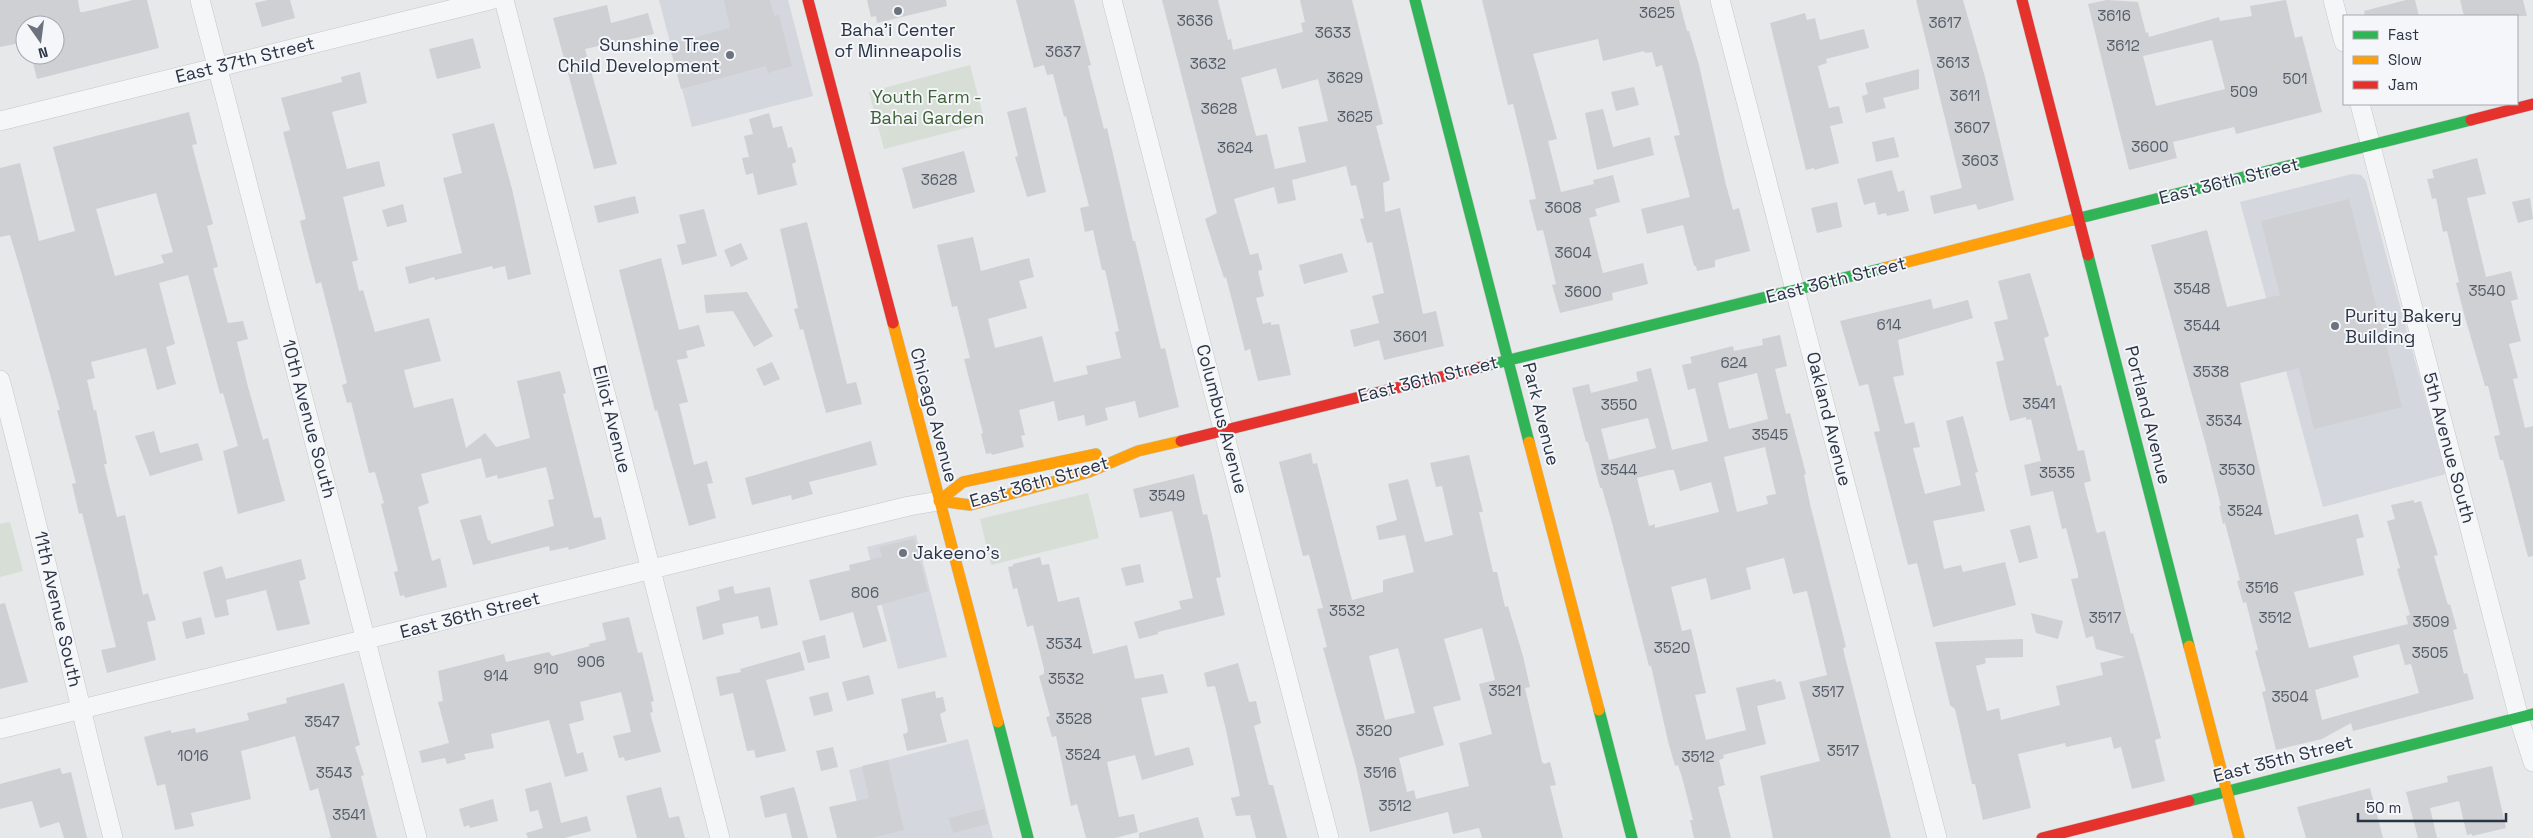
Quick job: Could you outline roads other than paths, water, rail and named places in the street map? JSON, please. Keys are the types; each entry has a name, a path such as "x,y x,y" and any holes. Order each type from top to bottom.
{"street":[{"name":"10th Avenue South","path":"200,0 416,838"},
{"name":"East 37th Street","path":"0,121 490,0"},
{"name":"Elliot Avenue","path":"504,0 720,838"},
{"name":"Chicago Avenue","path":"808,0 1028,838"},
{"name":"Columbus Avenue","path":"1112,0 1329,838"},
{"name":"Park Avenue","path":"1415,0 1632,838"},
{"name":"Oakland Avenue","path":"1720,0 1938,838"},
{"name":"Portland Avenue","path":"2022,0 2239,838"},
{"path":"2333,0 2343,38"},
{"name":"East 36th Street","path":"0,729 909,506 939,501 970,505 1089,472 1138,451 2079,220 2533,104"},
{"name":"5th Avenue South","path":"2360,105 2526,716 2533,762"},
{"name":"11th Avenue South","path":"0,380 35,508 80,709 113,838"},
{"name":"East 36th Street","path":"939,501 963,482 1084,455 1138,451"},
{"name":"East 35th Street","path":"2042,838 2526,716"}],"place":[{"name":"Baha'i Center of Minneapolis","path":"898,11"},
{"name":"Sunshine Tree Child Development","path":"730,55"},
{"name":"Purity Bakery Building","path":"2335,326"},
{"name":"Jakeeno's","path":"903,553"}],"park label":[{"name":"Youth Farm - Bahai Garden","path":"927,107"}]}
